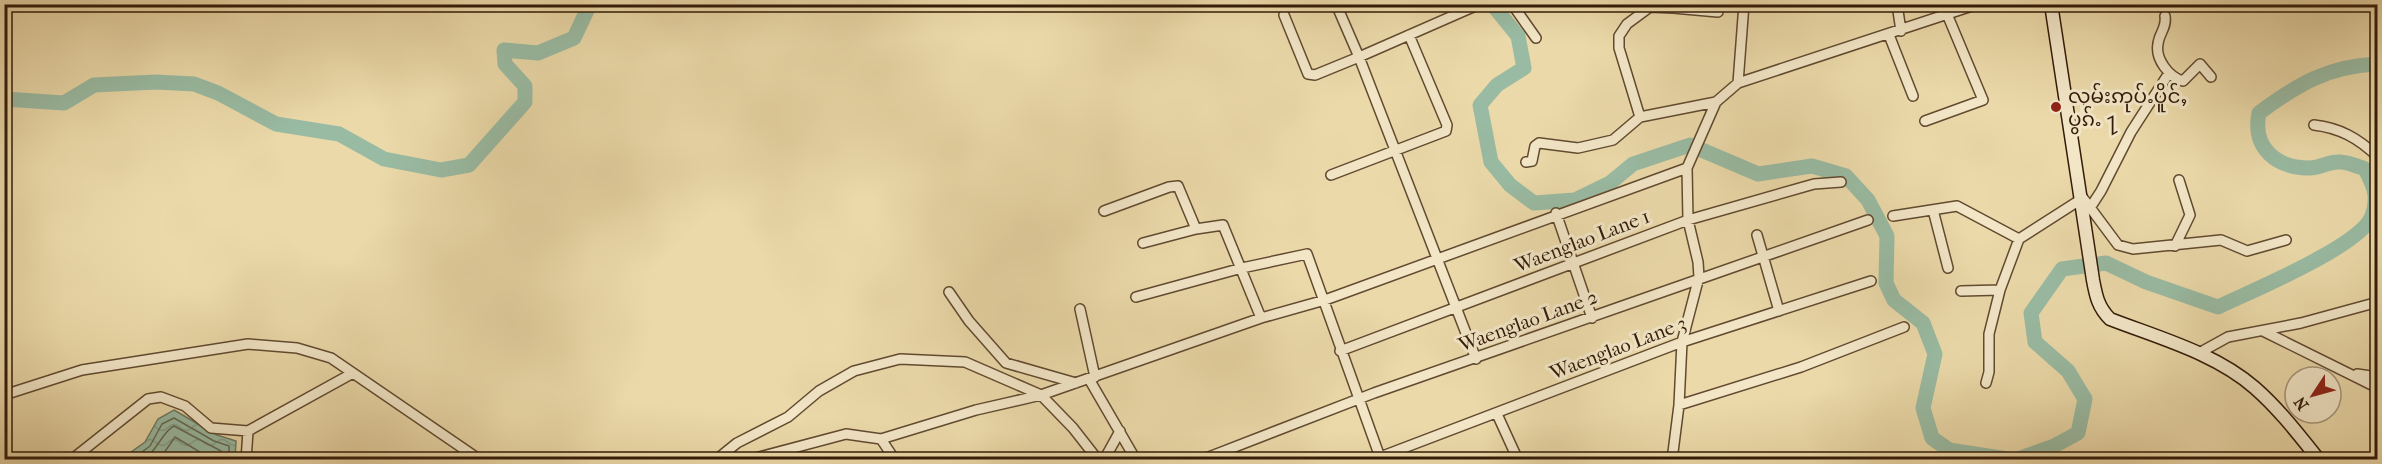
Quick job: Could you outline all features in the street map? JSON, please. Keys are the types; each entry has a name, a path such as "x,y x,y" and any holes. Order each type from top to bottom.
{"main road":[{"path":"2052,4 2086,203 2097,301 2110,320 2199,353 2253,386 2275,407 2319,459"}],"street":[{"path":"1336,4 1396,150 1476,359"},
{"path":"1284,15 1310,75 1359,57 1479,4"},
{"path":"1512,4 1536,38"},
{"path":"1738,83 1744,4"},
{"path":"1897,4 1901,31"},
{"path":"1672,459 1679,405 1682,342 1699,277 1698,262 1688,220 1687,168 1716,102 1738,83 1978,4"},
{"path":"1640,117 1619,48 1619,36 1627,24 1650,7 1673,6 1718,12"},
{"path":"1924,121 1983,100 1947,14"},
{"path":"2165,16 2166,27 2157,43 2159,57 2169,73 2183,81 2200,64 2211,77"},
{"path":"1331,175 1442,135 1447,125 1409,35"},
{"path":"1889,35 1913,96"},
{"path":"1986,383 1989,372 1989,334 2000,290 2019,239 2086,203 2101,191 2131,132 2169,73"},
{"path":"1526,162 1532,161 1535,146 1539,143 1578,148 1613,140 1640,117 1716,102"},
{"path":"2314,125 2335,128 2362,142 2378,157"},
{"path":"747,459 846,434 881,439 976,410 1041,395 1261,318 1325,300 1556,213 1687,168"},
{"path":"2175,246 2190,214 2179,180"},
{"name":"Waenglao Lane 1","path":"1340,351 1688,220 1814,184 1841,182"},
{"path":"1104,211 1169,187 1178,186 1196,229"},
{"path":"2086,203 2118,244 2133,249 2221,240 2247,251 2286,240"},
{"path":"1893,216 1957,206 2019,239"},
{"path":"1933,210 1948,268"},
{"path":"1556,213 1592,318"},
{"name":"Waenglao Lane 2","path":"1201,459 1358,399 1592,318 1699,277 1869,220"},
{"path":"1143,243 1196,229 1223,225 1261,318"},
{"path":"1757,235 1779,311"},
{"path":"1136,297 1242,268 1307,254 1325,300 1340,351 1381,458"},
{"name":"Waenglao Lane 3","path":"1381,458 1682,342 1871,281"},
{"path":"1961,291 2000,290"},
{"path":"949,292 969,321 1006,363 1076,383"},
{"path":"2199,353 2228,337 2263,331 2378,302"},
{"path":"1080,309 1092,378 1136,459"},
{"path":"1679,405 1801,367 1904,327"},
{"path":"2263,331 2378,388"},
{"path":"4,395 82,370 248,344 297,348 331,358 480,459"},
{"path":"716,459 737,443 788,417 819,392 854,371 900,359 965,362 1041,395 1073,428 1098,459"},
{"path":"2346,372 2378,377"},
{"path":"71,459 148,399 161,397 185,406 211,428 248,431 353,373"},
{"path":"1497,414 1518,459"},
{"path":"246,459 248,431"},
{"path":"1104,459 1120,431"},
{"path":"881,439 895,459"}],"water":[{"path":"174,410 217,435 236,441 235,459 120,460 145,442 158,419"}],"waterway":[{"path":"4,99 64,103 94,85 156,82 194,84 218,93 276,124 339,134 384,159 441,170 469,165 525,102 525,86 505,64 504,50 538,53 574,38 590,4"},
{"path":"1492,4 1518,36 1524,68 1497,85 1480,105 1491,162 1510,185 1534,203 1575,200 1610,183 1633,164 1690,145 1758,174 1812,166 1846,176 1868,200 1887,236 1886,283 1894,300 1923,323 1935,354 1923,408 1932,438 1949,450 2014,460"},
{"path":"2015,460 2054,446 2078,433 2085,399 2068,371 2035,342 2031,313 2062,269 2106,263 2146,282 2218,307 2327,254 2363,228 2372,216 2375,203 2373,186 2365,169 2341,162 2310,168 2298,167 2277,160 2269,154 2259,136 2259,113 2287,93 2314,78 2344,68 2378,64"}],"place":[{"name":"လုမ်းဢုပ်ႉပိူင်ႇ ပွၵ်ႉ ႑","path":"2056,107"}]}
